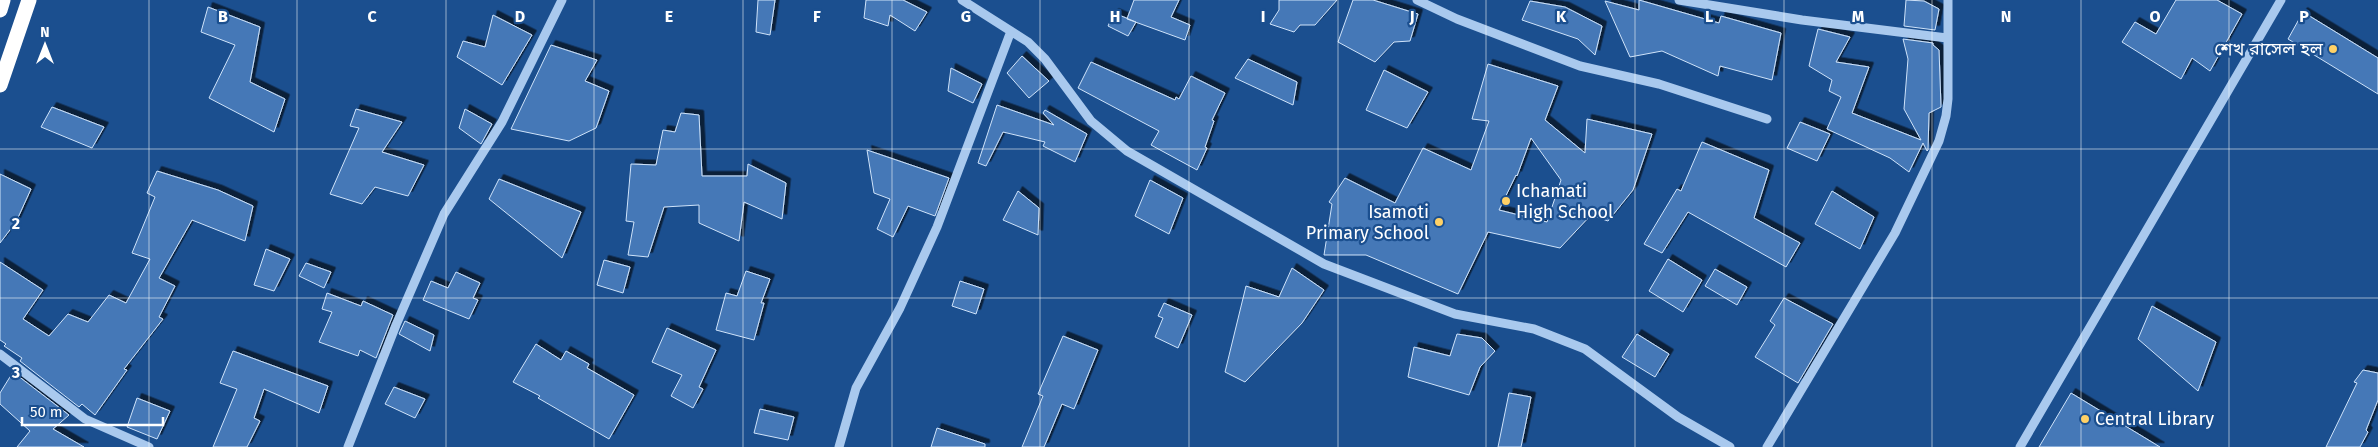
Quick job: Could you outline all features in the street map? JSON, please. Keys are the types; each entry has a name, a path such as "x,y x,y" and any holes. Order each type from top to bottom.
{"highway":[{"path":"0,10 3,0"},
{"path":"0,85 29,0"}],"street":[{"path":"348,447 396,325 444,214 502,122 562,0"},
{"path":"962,0 1028,42 1045,59 1091,121 1115,142 1135,155 1324,264 1455,314 1534,329 1585,349 1678,417 1730,447"},
{"path":"1416,0 1457,19 1580,66 1659,84 1767,119"},
{"path":"1679,0 1802,20 1947,38"},
{"path":"1767,447 1895,233 1939,141 1946,116 1948,0"},
{"path":"2020,447 2281,0"},
{"path":"839,447 856,388 900,308 937,227 965,147 1011,31"},
{"path":"0,354 85,419 149,447"}],"building":[{"path":"758,0 775,0 770,35 756,32"},
{"path":"866,0 903,0 927,12 915,31 890,15 888,26 864,18"},
{"path":"1134,0 1179,0 1171,17 1190,25 1185,40 1127,19"},
{"path":"1279,0 1337,0 1315,25 1300,25 1294,32 1270,24 1279,10"},
{"path":"1353,0 1373,0 1418,14 1410,41 1394,42 1375,62 1338,42"},
{"path":"1639,0 1719,23 1721,16 1781,33 1772,80 1720,66 1718,76 1662,51 1630,57 1605,1 1639,10"},
{"path":"1906,0 1924,1 1939,9 1935,30 1904,26"},
{"path":"2176,0 2217,0 2242,14 2210,71 2192,58 2181,79 2122,42 2135,22 2156,34"},
{"path":"1530,1 1565,7 1602,26 1595,55 1578,39 1522,20"},
{"path":"208,7 260,27 250,82 285,99 274,132 209,98 235,45 201,32"},
{"name":"শেখ রাসেল হল","path":"2303,12 2378,58 2378,94 2288,39"},
{"path":"1114,13 1136,22 1128,36 1108,26"},
{"path":"493,15 532,35 502,85 457,57 463,41 485,47"},
{"path":"1818,29 1850,37 1836,62 1869,67 1852,113 1921,140 1904,109 1908,59 1903,39 1933,43 1939,50 1941,107 1929,113 1928,150 1923,143 1909,172 1890,158 1827,129 1841,97 1829,91 1832,80 1809,66"},
{"path":"551,45 597,60 585,81 609,91 596,128 569,141 511,129"},
{"path":"1022,56 1049,81 1029,98 1007,73"},
{"path":"1248,59 1297,82 1293,105 1235,78"},
{"path":"1091,62 1175,100 1176,97 1179,99 1191,76 1225,93 1212,120 1214,121 1205,147 1207,148 1197,170 1151,145 1159,131 1078,88"},
{"path":"1488,64 1558,86 1545,120 1585,153 1587,119 1652,134 1633,190 1608,221 1591,215 1560,248 1488,232 1458,294 1366,255 1324,255 1332,204 1329,202 1345,178 1395,203 1423,148 1471,170 1489,121 1472,119","holes":["1531,138 1561,180 1547,222 1499,210 1517,176"]},
{"path":"951,68 982,84 973,103 948,91"},
{"path":"1384,70 1428,92 1407,128 1366,110"},
{"path":"997,105 1054,125 1043,113 1045,110 1087,134 1075,162 1043,146 1045,142 1003,132 986,166 978,163"},
{"path":"52,107 104,127 92,148 41,127"},
{"path":"356,109 402,122 382,152 424,165 408,196 375,187 362,204 330,194 359,128 350,126"},
{"path":"465,109 492,124 481,144 459,128"},
{"path":"681,113 699,115 702,176 747,176 748,164 786,183 782,219 744,202 739,241 699,223 699,205 664,207 648,257 628,255 634,222 626,221 631,164 656,165 663,130 675,132"},
{"path":"1800,122 1830,134 1817,161 1787,148"},
{"path":"1702,142 1769,170 1754,218 1800,243 1786,267 1688,212 1662,253 1644,244 1677,189 1681,191"},
{"path":"867,150 949,178 935,216 908,206 893,237 877,229 890,199 874,193"},
{"path":"157,171 218,190 253,206 245,241 192,220 159,278 175,286 159,317 163,319 124,369 127,370 95,415 82,404 79,407 20,361 22,358 4,346 6,344 0,340 0,262 43,290 23,319 49,336 68,314 88,322 109,295 126,303 150,259 132,253 155,197 147,193"},
{"path":"0,174 31,189 16,222 0,243"},
{"path":"499,179 581,212 562,258 489,199"},
{"path":"1150,180 1183,198 1169,234 1135,216"},
{"path":"1018,191 1039,208 1038,235 1003,220"},
{"path":"1832,191 1874,217 1860,249 1815,224"},
{"path":"266,249 290,259 274,291 254,285"},
{"path":"1668,259 1702,280 1683,312 1649,291"},
{"path":"604,260 630,267 623,293 597,285"},
{"path":"306,263 331,272 324,288 299,276"},
{"path":"1292,268 1324,290 1302,323 1245,382 1225,372 1246,286 1279,297"},
{"path":"1715,269 1747,287 1737,305 1705,286"},
{"path":"746,271 770,279 761,303 764,303 754,340 716,330 726,293 737,296"},
{"path":"456,272 480,283 473,298 478,300 469,319 423,300 431,281 448,288"},
{"path":"960,281 984,289 976,314 952,306"},
{"path":"327,293 361,306 363,301 393,315 376,358 360,350 358,356 319,342 332,312 322,309"},
{"path":"1784,298 1833,324 1798,383 1755,357 1775,325 1770,321"},
{"path":"1164,303 1192,315 1178,348 1155,337 1163,318 1158,316"},
{"path":"2152,306 2216,342 2198,391 2138,339"},
{"path":"405,321 434,335 430,351 399,334"},
{"path":"667,328 716,350 699,387 703,389 693,408 671,396 682,375 652,362"},
{"path":"1457,334 1482,338 1495,351 1480,367 1469,395 1408,377 1414,347 1450,356"},
{"path":"1637,334 1669,354 1655,377 1622,357"},
{"path":"1063,336 1098,350 1074,409 1062,404 1044,447 1022,447 1043,396 1038,394"},
{"path":"536,344 561,360 566,351 589,364 587,368 634,395 609,439 538,398 540,396 513,382"},
{"path":"233,351 328,386 319,413 264,389 254,418 260,421 247,447 213,447 237,389 220,383"},
{"path":"2363,370 2378,373 2378,400 2366,430 2368,432 2360,447 2326,447 2357,383 2354,382"},
{"path":"13,372 69,415 53,429 84,447 17,447 30,431 0,404 0,393"},
{"path":"394,387 425,399 415,418 385,404"},
{"path":"1509,393 1531,397 1521,447 1498,447"},
{"name":"Central Library","path":"2071,393 2160,447 2039,447"},
{"path":"137,398 170,411 157,439 127,427"},
{"path":"760,409 794,417 788,440 754,433"},
{"path":"937,428 985,444 985,447 931,447"}],"place":[{"name":"শেখ রাসেল হল","path":"2333,49"},
{"name":"Ichamati High School","path":"1506,201"},
{"name":"Isamoti Primary School","path":"1439,222"},
{"name":"Central Library","path":"2085,419"}]}
